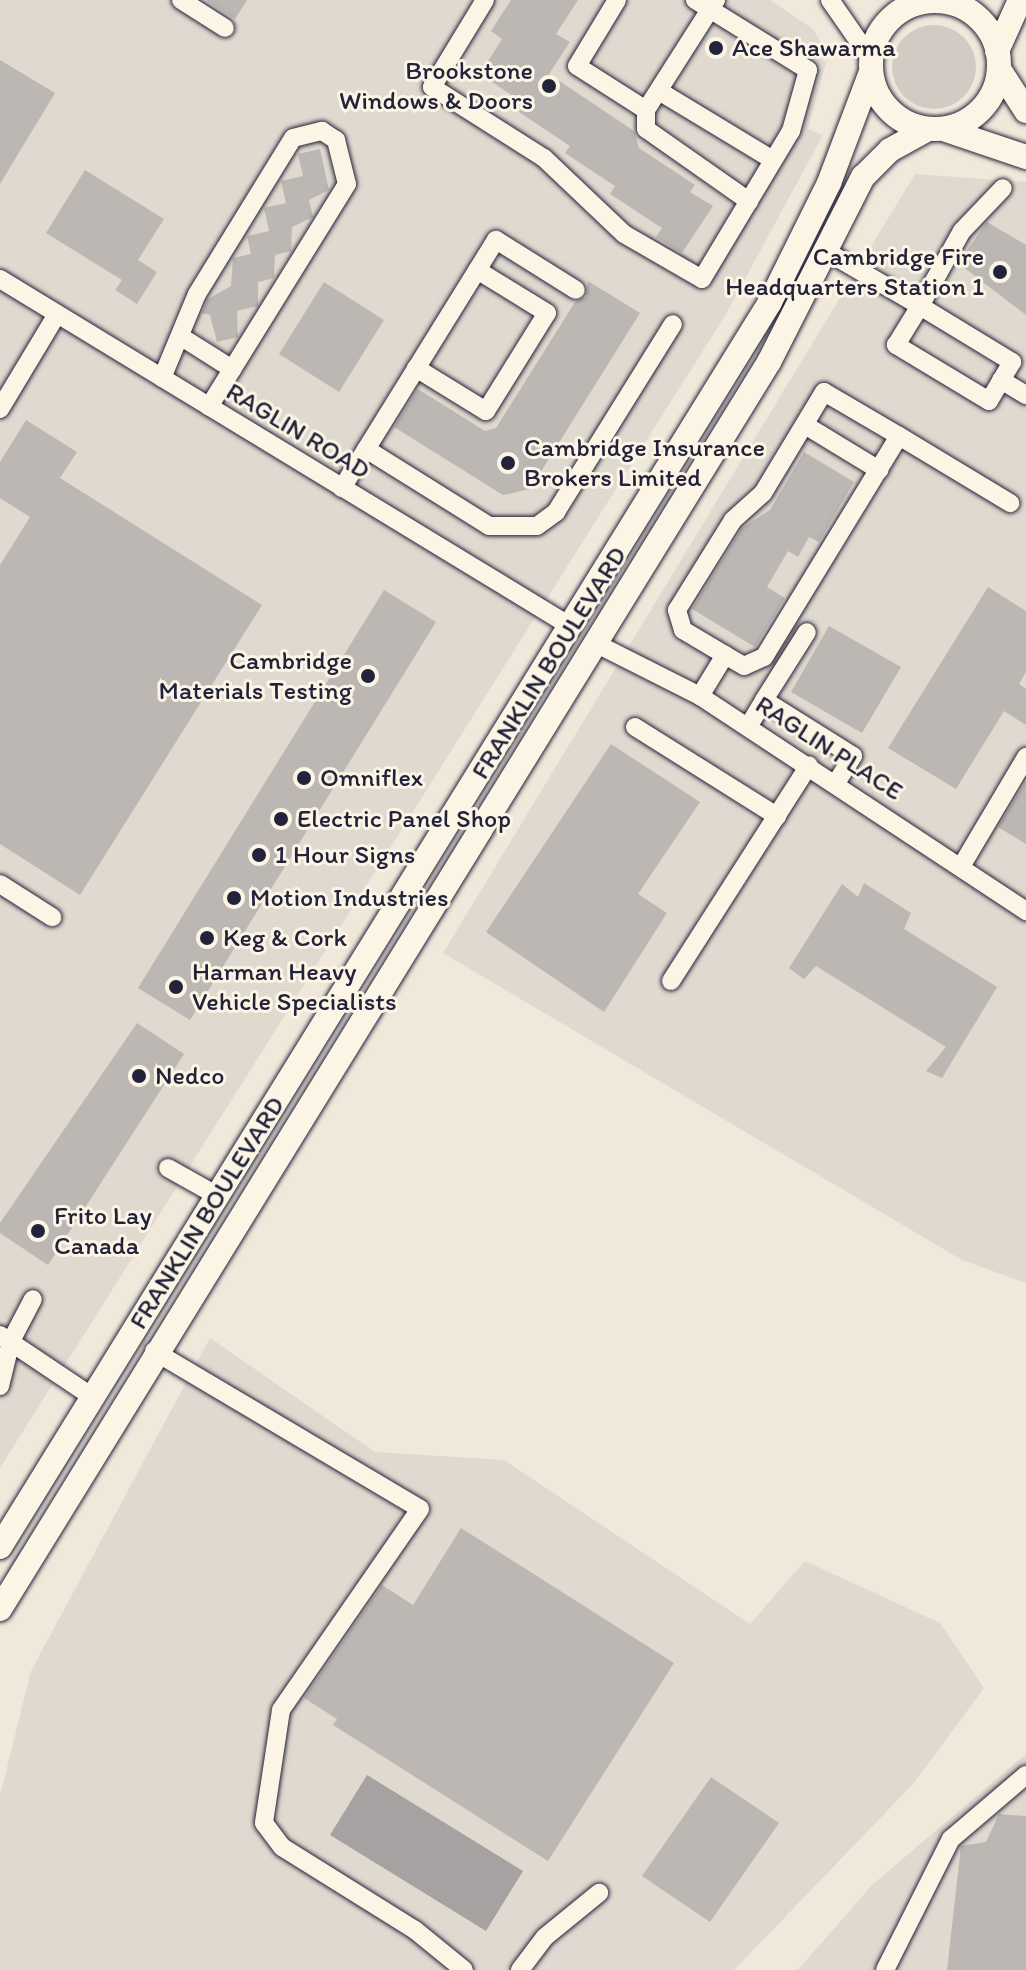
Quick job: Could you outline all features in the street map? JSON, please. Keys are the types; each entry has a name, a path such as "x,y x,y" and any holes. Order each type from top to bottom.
{"main road":[{"path":"936,129 982,109 1020,0"},
{"path":"1026,111 977,17 930,1 896,14 871,66 890,111 1026,157"},
{"name":"FRANKLIN BOULEVARD","path":"0,1547 789,267 871,66"},
{"name":"FRANKLIN BOULEVARD","path":"0,1609 154,1351 595,643 829,253 869,169 936,129"}],"street":[{"path":"181,0 225,28"},
{"path":"485,0 432,87 544,158 624,234 702,279 749,201 773,160 791,131 808,70 707,3 646,110 646,129 659,145 749,201"},
{"path":"617,0 577,66 646,110"},
{"path":"830,0 871,66"},
{"path":"659,91 773,160"},
{"path":"162,378 197,294 293,138 329,135 347,184 209,407"},
{"path":"829,253 920,306 1012,362 989,401 896,345 920,306 962,231 1003,188"},
{"path":"342,488 496,240 576,290"},
{"path":"416,368 486,411 547,313 477,270"},
{"name":"RAGLIN ROAD","path":"0,279 570,626"},
{"path":"0,409 57,314"},
{"path":"366,449 489,526 537,526 556,512 673,324"},
{"path":"180,336 232,369"},
{"path":"1001,380 1026,395"},
{"path":"899,436 764,657 744,666 683,630 677,610 805,425 824,392 899,436 1010,503"},
{"path":"805,425 879,470"},
{"path":"748,727 807,632"},
{"name":"RAGLIN PLACE","path":"595,643 700,696 837,782 1026,911"},
{"path":"700,696 725,655"},
{"path":"764,700 853,756 837,782"},
{"path":"635,727 777,816"},
{"path":"962,865 1026,757"},
{"path":"671,981 809,765"},
{"path":"0,884 52,917"},
{"path":"168,1168 216,1195"},
{"path":"0,1386 5,1338 33,1299"},
{"path":"5,1338 91,1396"},
{"path":"154,1351 420,1509 281,1710 264,1823 282,1847 464,1970"},
{"path":"885,1970 951,1839 1026,1775"},
{"path":"520,1970 545,1937 599,1893"}],"shaded area":[{"path":"0,0 770,0 813,29 828,55 808,129 823,135 726,314 0,1468"},
{"path":"934,25 957,32 969,44 976,67 969,90 957,102 934,109 911,102 899,90 892,67 899,44 911,32"},
{"path":"915,174 1026,182 1026,1283 962,1260 443,953"},
{"path":"210,1338 375,1452 504,1460 750,1624 805,1561 940,1623 984,1688 913,1784 734,1970 0,1970 0,1796 31,1671"},
{"path":"1026,1754 1026,1970 798,1970 872,1885"},
{"path":"367,1775 523,1871 486,1931 330,1835"}],"building":[{"path":"206,0 247,0 235,19"},
{"path":"511,0 578,0 556,34 570,42 549,74 634,131 639,148 695,185 690,192 713,206 682,253 656,237 662,228 610,194 615,186 565,153 570,146 519,112 525,104 480,74 502,39 491,31"},
{"path":"0,60 55,93 0,184"},
{"path":"320,149 329,190 309,200 313,217 292,227 291,251 275,255 274,278 258,282 258,306 237,311 238,337 217,342 210,315 202,313 208,299 231,286 233,258 251,254 247,236 269,231 264,208 286,203 281,181 303,176 298,154"},
{"path":"85,170 164,219 138,260 157,272 137,304 115,290 122,280 46,233"},
{"name":"Cambridge Fire Headquarters Station 1","path":"987,222 1026,245 1026,315 958,263"},
{"path":"588,281 640,313 530,489 503,495 394,427 418,389 485,431 496,428 575,302 586,297"},
{"path":"324,282 384,320 339,392 279,354"},
{"path":"26,420 77,452 60,478 262,605 80,895 0,844 0,565 30,517 0,498 0,462"},
{"path":"804,452 854,482 819,542 809,537 798,557 788,551 767,587 785,598 755,647 692,609 742,528 770,510"},
{"path":"988,587 1026,611 1026,672 1019,684 1026,689 1026,725 1004,711 956,789 888,748"},
{"path":"384,590 436,622 190,1020 138,988"},
{"path":"829,626 901,667 862,733 791,692"},
{"path":"611,744 700,802 638,894 667,913 604,1012 486,932"},
{"path":"1026,781 1026,844 998,827"},
{"path":"864,883 911,913 904,929 997,987 942,1078 926,1071 946,1047 816,966 804,979 789,968 842,884 858,897"},
{"path":"137,1023 184,1054 48,1265 0,1233 0,1223"},
{"path":"461,1528 674,1663 548,1861 333,1725 337,1719 304,1698 382,1585 413,1605"},
{"path":"711,1777 779,1823 710,1922 642,1876"},
{"path":"999,1814 1026,1816 1026,1970 947,1970 961,1846 986,1842"}],"place":[{"name":"Ace Shawarma","path":"716,48"},
{"name":"Brookstone Windows & Doors","path":"549,86"},
{"name":"Cambridge Fire Headquarters Station 1","path":"1000,272"},
{"name":"Cambridge Insurance Brokers Limited","path":"508,463"},
{"name":"Cambridge Materials Testing","path":"368,676"},
{"name":"Omniflex","path":"304,778"},
{"name":"Electric Panel Shop","path":"281,819"},
{"name":"1 Hour Signs","path":"259,855"},
{"name":"Motion Industries","path":"234,898"},
{"name":"Keg & Cork","path":"207,938"},
{"name":"Harman Heavy Vehicle Specialists","path":"176,987"},
{"name":"Nedco","path":"139,1076"},
{"name":"Frito Lay Canada","path":"38,1231"}]}
